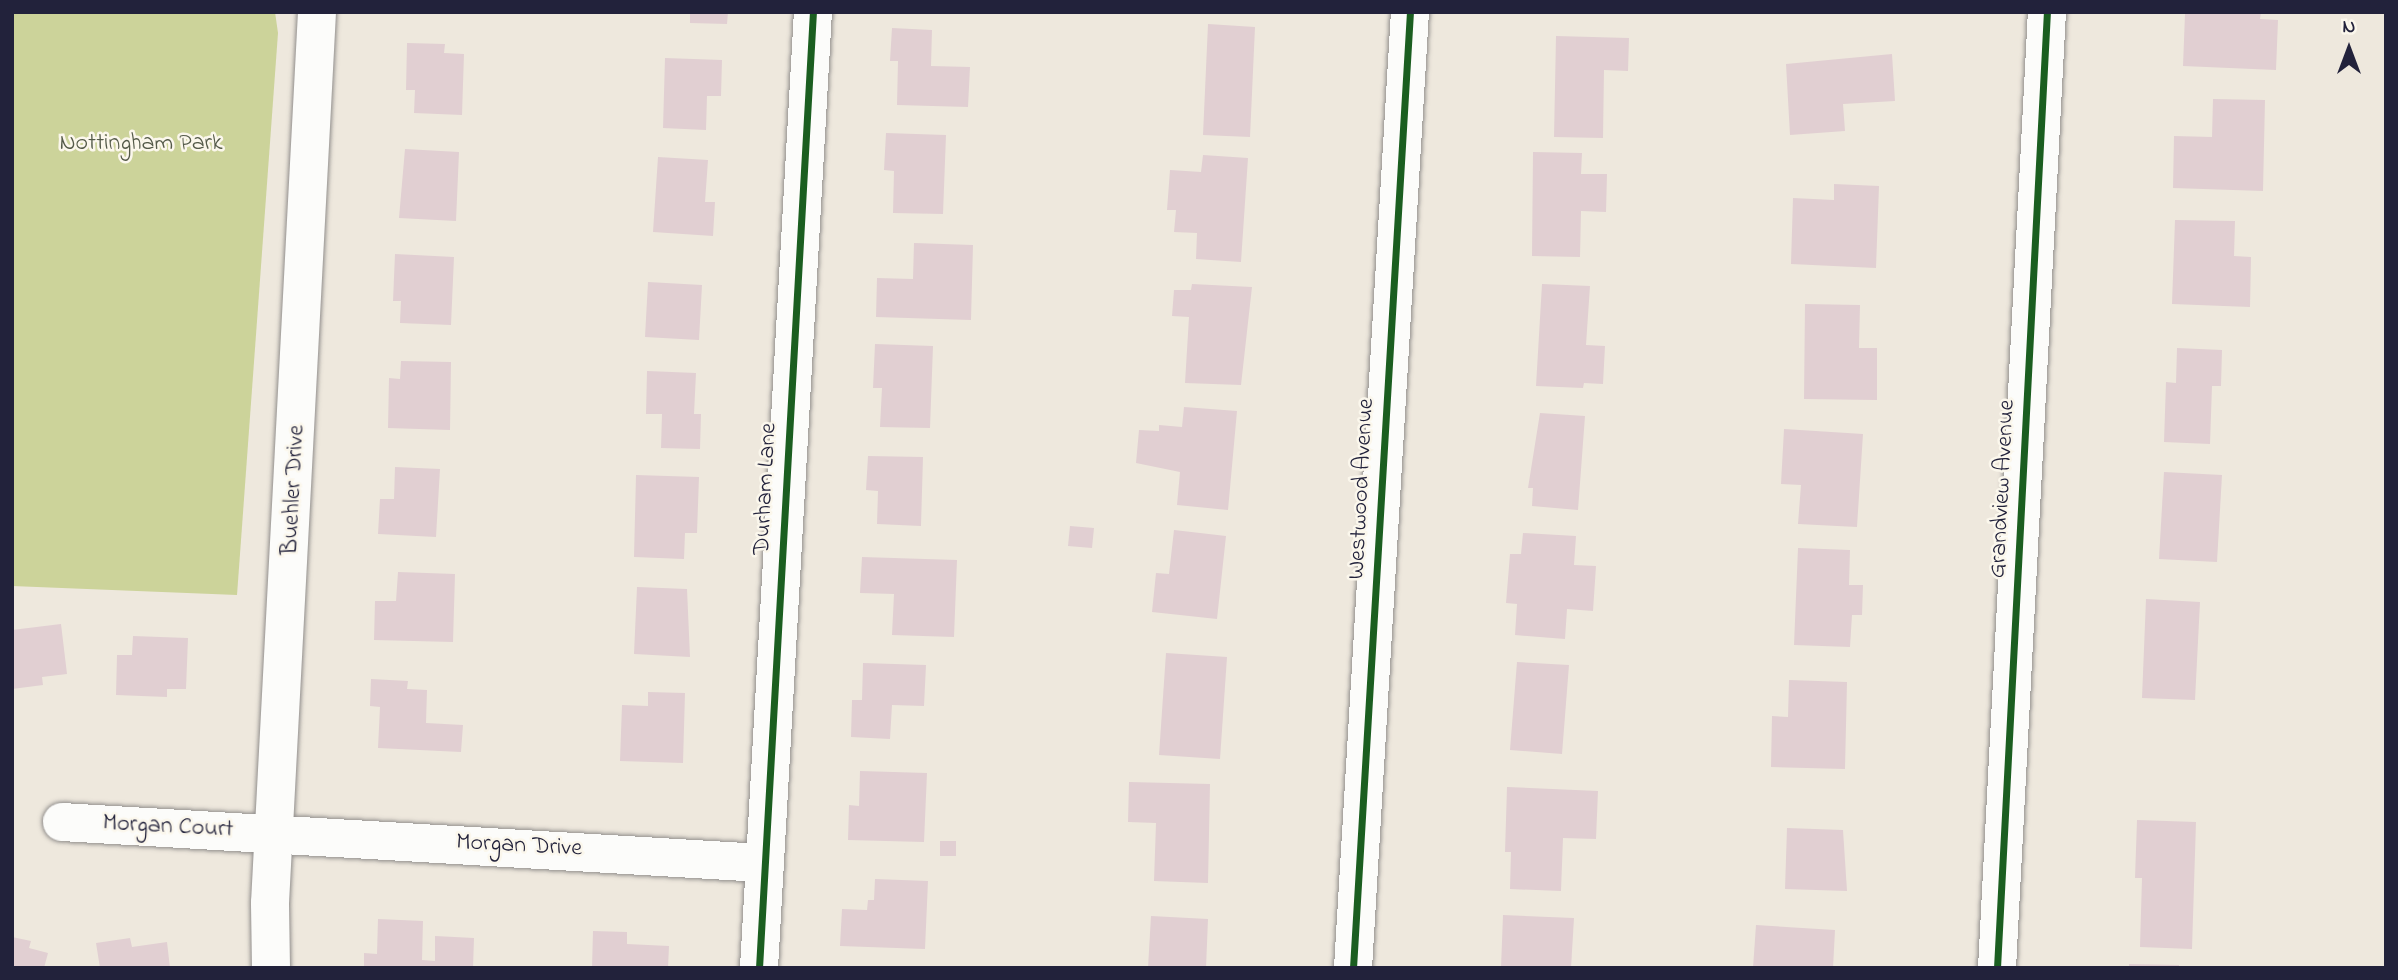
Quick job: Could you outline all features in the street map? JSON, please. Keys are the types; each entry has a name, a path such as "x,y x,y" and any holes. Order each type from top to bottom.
{"street":[{"name":"Buehler Drive","path":"271,968 274,833 317,12"},
{"name":"Durham Lane","path":"759,968 813,12"},
{"name":"Westwood Avenue","path":"1353,968 1410,12"},
{"name":"Grandview Avenue","path":"1997,968 2047,12"},
{"name":"Morgan Court","path":"62,822 274,833"},
{"name":"Morgan Drive","path":"274,833 763,863"}],"green space":[{"name":"Nottingham Park","path":"12,12 275,12 278,33 237,595 12,586"}],"building":[{"path":"690,12 728,12 727,24 690,23"},
{"path":"2261,12 2260,19 2278,20 2276,70 2183,66 2185,14"},
{"path":"1208,24 1255,27 1250,137 1203,135"},
{"path":"892,28 932,30 931,66 970,67 968,107 897,105 898,61 890,61"},
{"path":"1556,36 1629,38 1628,71 1604,70 1603,138 1554,137"},
{"path":"407,43 445,44 444,53 464,54 462,115 414,113 415,90 406,90"},
{"path":"1892,54 1895,101 1843,104 1845,131 1790,135 1786,64"},
{"path":"665,58 722,60 721,96 707,96 706,130 663,128"},
{"path":"2213,99 2265,100 2263,191 2173,188 2174,136 2212,137"},
{"path":"886,133 946,135 943,214 893,213 894,171 884,170"},
{"path":"405,149 459,152 456,221 399,218"},
{"path":"1533,152 1582,153 1581,174 1607,174 1606,212 1581,211 1580,257 1532,256"},
{"path":"1203,155 1248,158 1241,262 1196,259 1197,233 1174,232 1176,210 1167,210 1170,170 1201,172"},
{"path":"658,157 708,160 705,202 715,202 713,236 653,232"},
{"path":"1834,184 1879,186 1876,268 1791,264 1793,198 1834,200"},
{"path":"2175,220 2235,221 2234,256 2251,257 2250,307 2172,304"},
{"path":"914,243 973,245 971,320 876,317 877,278 913,279"},
{"path":"395,254 454,257 451,325 400,323 401,301 393,301"},
{"path":"648,282 702,285 699,340 645,337"},
{"path":"1192,284 1252,287 1241,385 1185,383 1189,317 1172,316 1174,290 1191,290"},
{"path":"1542,284 1590,286 1586,345 1605,346 1603,384 1584,383 1583,388 1536,386"},
{"path":"1805,304 1860,305 1859,348 1877,348 1877,400 1804,399"},
{"path":"875,344 933,346 930,428 880,427 882,388 873,388"},
{"path":"2177,348 2222,350 2221,386 2212,386 2210,444 2164,442 2166,382 2176,383"},
{"path":"401,361 451,362 450,430 388,428 389,378 400,379"},
{"path":"647,371 696,373 694,414 701,414 700,449 661,448 662,414 646,414"},
{"path":"1184,407 1237,411 1228,510 1177,505 1180,472 1136,463 1139,430 1159,431 1159,425 1182,427"},
{"path":"1540,413 1585,416 1578,510 1532,506 1533,488 1528,488"},
{"path":"1784,429 1863,434 1857,527 1798,524 1801,485 1781,484"},
{"path":"868,456 923,457 921,526 877,524 878,491 866,490"},
{"path":"395,467 440,469 436,537 378,534 380,499 394,499"},
{"path":"2164,472 2222,475 2217,562 2159,559"},
{"path":"636,475 699,477 697,533 685,533 684,559 634,557"},
{"path":"1070,526 1094,528 1092,548 1068,546"},
{"path":"1174,530 1226,536 1217,619 1152,612 1156,573 1169,574"},
{"path":"1523,533 1576,536 1574,565 1596,566 1593,611 1567,609 1565,639 1515,635 1517,604 1506,603 1510,554 1521,554"},
{"path":"1798,548 1850,550 1849,585 1863,585 1862,615 1852,615 1850,647 1794,645"},
{"path":"862,557 957,560 954,637 892,635 894,594 860,593"},
{"path":"398,572 455,574 453,642 374,640 375,601 396,601"},
{"path":"637,587 687,589 690,657 634,654"},
{"path":"2146,599 2200,602 2195,700 2142,698"},
{"path":"61,624 67,674 42,677 43,685 12,689 12,630"},
{"path":"133,636 188,638 186,689 167,689 167,697 116,695 117,655 132,655"},
{"path":"1166,653 1227,657 1220,759 1159,755"},
{"path":"1517,662 1569,665 1562,754 1510,750"},
{"path":"863,663 926,665 924,706 892,705 890,739 851,737 852,700 862,700"},
{"path":"371,679 408,681 407,689 427,690 426,723 463,725 461,752 378,748 380,707 370,706"},
{"path":"1789,680 1847,682 1845,769 1771,767 1772,716 1788,717"},
{"path":"648,692 685,693 683,763 620,761 622,705 648,706"},
{"path":"860,771 927,773 924,842 848,840 849,805 859,806"},
{"path":"1129,782 1210,784 1208,883 1154,881 1156,823 1128,822"},
{"path":"1507,787 1598,791 1596,839 1563,838 1561,891 1510,889 1511,852 1505,852"},
{"path":"2137,820 2196,822 2192,949 2140,947 2142,878 2135,878"},
{"path":"1787,828 1843,830 1847,891 1785,889"},
{"path":"940,841 956,841 956,856 940,856"},
{"path":"875,879 928,881 925,949 840,946 842,909 867,910 868,900 874,900"},
{"path":"1503,915 1574,918 1571,968 1501,968"},
{"path":"1151,916 1208,919 1206,968 1148,968"},
{"path":"378,919 423,921 422,960 435,961 435,936 474,938 473,968 364,968 364,953 377,954"},
{"path":"1756,925 1835,930 1833,968 1753,968"},
{"path":"593,931 627,932 627,944 669,946 668,968 592,968"},
{"path":"12,937 31,941 29,948 48,953 44,968 12,968"},
{"path":"130,938 132,947 167,942 170,968 100,968 96,943"},
{"path":"2129,964 2179,965 2179,968 2129,968"}],"cycle path":[{"path":"759,968 813,12"},
{"path":"1353,968 1410,12"},
{"path":"1997,968 2047,12"}]}
